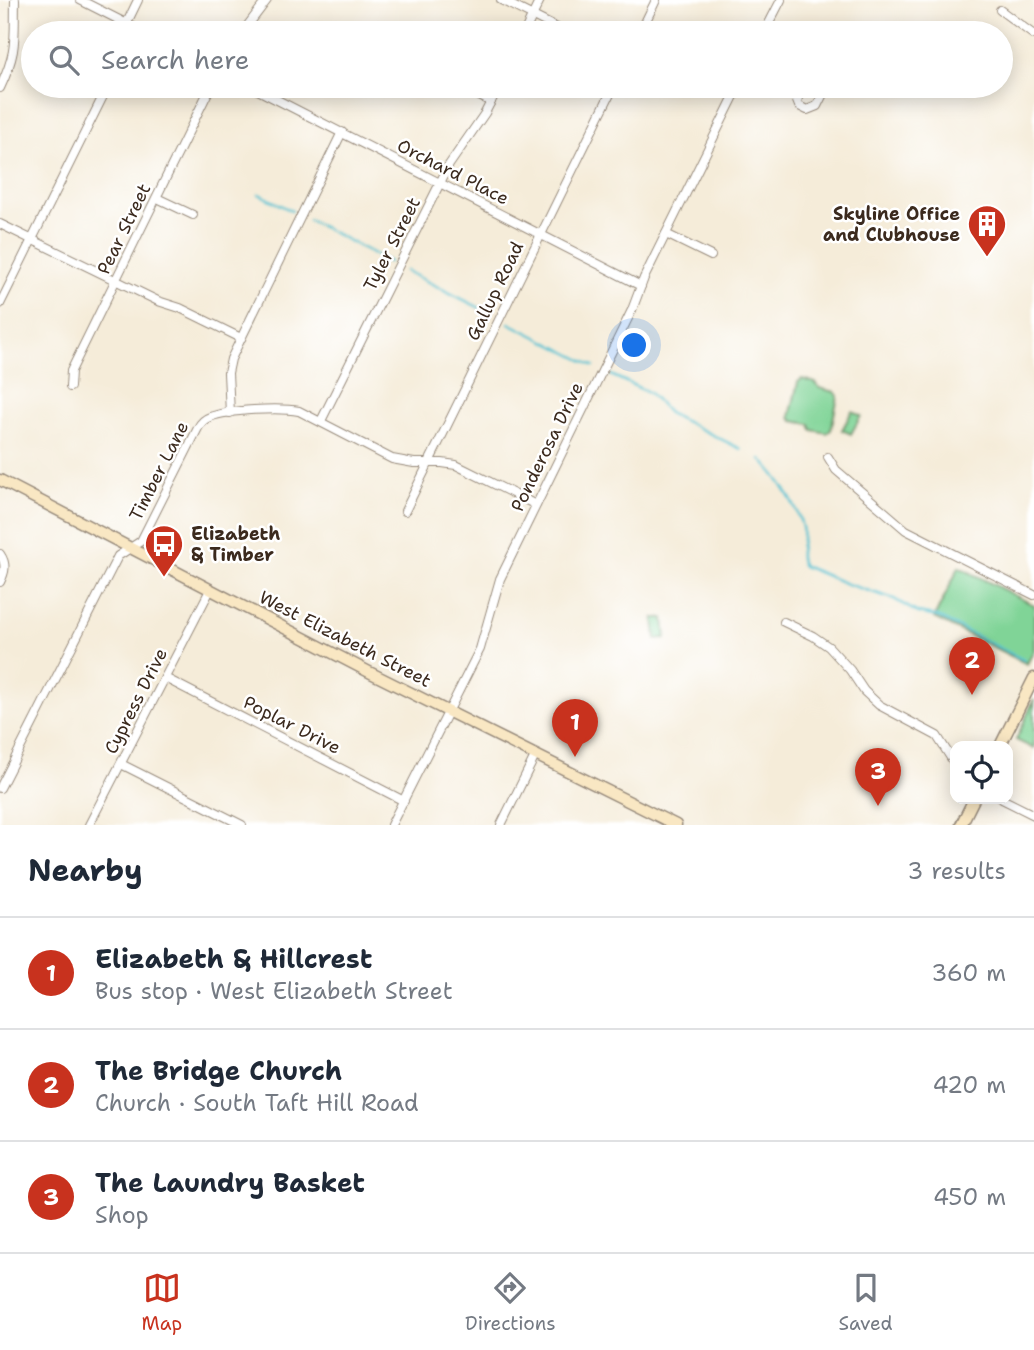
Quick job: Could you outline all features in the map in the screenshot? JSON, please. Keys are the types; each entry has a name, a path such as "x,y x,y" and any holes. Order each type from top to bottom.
{"main road":[{"name":"West Elizabeth Street","path":"0,480 535,756 676,825"},
{"path":"1002,741 1034,678"},
{"path":"961,825 972,804"}],"street":[{"path":"0,88 15,50 15,0"},
{"path":"80,0 120,21"},
{"path":"128,21 138,0"},
{"path":"251,21 267,0"},
{"path":"501,0 542,21"},
{"path":"530,21 540,0"},
{"path":"646,21 656,0"},
{"path":"770,21 781,0"},
{"path":"1000,10 1034,35"},
{"path":"0,304 102,98"},
{"name":"Pear Street","path":"71,387 71,371 205,98"},
{"name":"Orchard Place","path":"274,98 641,286"},
{"path":"483,98 491,102"},
{"name":"Tyler Street","path":"321,421 456,153 493,98"},
{"name":"Gallup Road","path":"405,511 608,98"},
{"name":"Ponderosa Drive","path":"391,825 480,649 500,579 732,98"},
{"path":"798,98 802,108 809,110 817,106 821,98"},
{"path":"230,413 229,366 342,132"},
{"path":"157,198 193,215"},
{"path":"0,224 241,338"},
{"path":"666,234 711,256"},
{"name":"Timber Lane","path":"0,788 118,556 141,541 201,422 207,417 289,409 321,421 392,459 406,463 442,463 463,467 536,505"},
{"path":"828,457 836,470 906,530 1034,595"},
{"path":"0,554 5,565 0,582"},
{"name":"Cypress Drive","path":"89,825 210,590"},
{"path":"784,622 829,647 878,705 937,736 950,756"},
{"name":"Poplar Drive","path":"165,678 404,800"},
{"path":"501,825 535,756"},
{"path":"121,764 242,825"},
{"path":"1012,804 1034,815"}],"green space":[{"path":"802,379 816,383 819,388 835,392 838,396 831,430 827,433 812,430 810,424 793,421 790,417 798,382"},
{"path":"852,411 861,416 851,434 842,430"},
{"path":"959,567 1034,605 1034,650 1027,664 934,618"},
{"path":"654,618 664,618 666,638 656,639"},
{"path":"1034,699 1034,749 1016,740"}],"waterway":[{"path":"259,194 292,211"},
{"path":"309,220 389,262"},
{"path":"406,271 488,312"},
{"path":"509,323 594,366"},
{"path":"611,375 650,393 668,413 741,449"},
{"path":"761,459 786,491 796,509 803,532 800,557 803,566 894,599 918,613 938,617 1024,660"}],"place":[{"name":"Skyline Office and Clubhouse","path":"987,258"},
{"name":"Elizabeth & Timber","path":"164,578"},
{"name":"The Bridge Church","path":"972,695"},
{"name":"Elizabeth & Hillcrest","path":"575,757"},
{"name":"The Laundry Basket","path":"878,806"}]}
